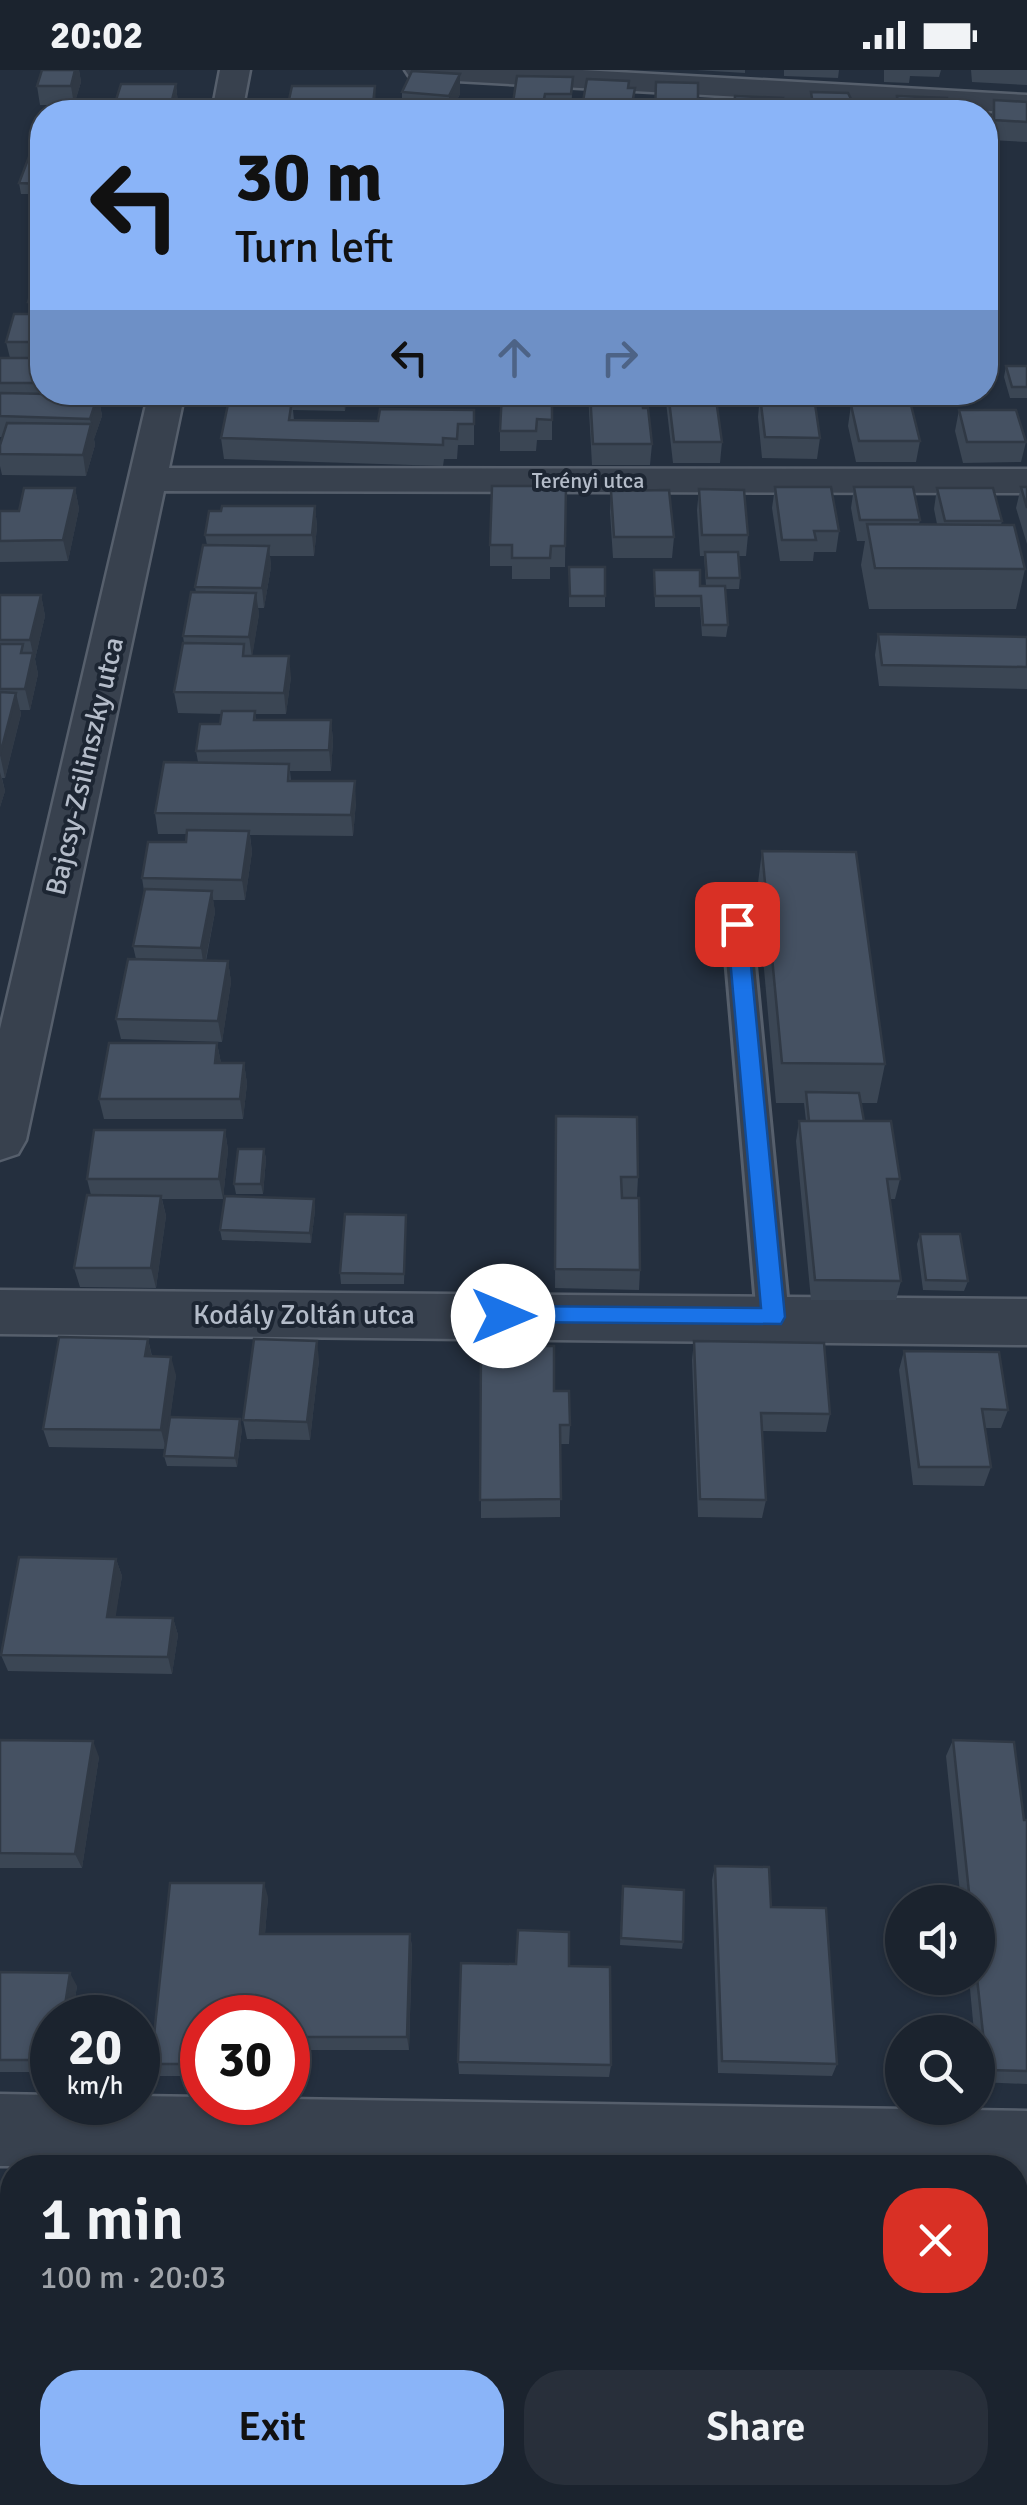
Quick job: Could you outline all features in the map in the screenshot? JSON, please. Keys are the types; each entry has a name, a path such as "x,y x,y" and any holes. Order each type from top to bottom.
{"street":[{"path":"229,100 235,70"},
{"path":"420,70 956,100"},
{"path":"998,102 1027,104"},
{"name":"Bajcsy-Zsilinszky utca","path":"0,1140 164,405"},
{"name":"Terényi utca","path":"149,479 1027,481"},
{"name":"Kodály Zoltán utca","path":"0,1312 1027,1322"},
{"path":"0,2130 1027,2147"}],"lane":[{"path":"737,924 773,1317"}],"building":[{"path":"42,70 75,70 71,86 37,86"},
{"path":"412,71 460,74 449,96 402,92"},
{"path":"517,76 573,77 571,94 545,94 544,100 513,100"},
{"path":"587,79 629,81 628,88 635,88 633,100 583,100"},
{"path":"656,82 698,83 698,100 655,100"},
{"path":"121,84 176,84 172,100 116,100"},
{"path":"292,86 375,86 373,100 289,100"},
{"path":"811,92 848,93 852,100 812,100"},
{"path":"735,96 783,98 783,100 735,100"},
{"path":"897,96 947,100 898,100"},
{"path":"998,100 1027,102 1027,122 998,120"},
{"path":"30,154 30,183 19,183"},
{"path":"14,314 30,314 30,342 6,342"},
{"path":"0,358 30,358 30,383 0,383"},
{"path":"1006,366 1027,366 1027,387 1012,387"},
{"path":"0,393 30,394 30,405 95,405 90,419 0,416"},
{"path":"228,405 291,405 289,420 378,421 380,409 474,410 474,424 458,424 457,439 443,438 443,445 221,438"},
{"path":"501,405 552,405 552,420 537,419 536,431 500,431"},
{"path":"591,405 648,408 652,444 593,444"},
{"path":"670,405 717,405 722,442 674,442"},
{"path":"761,405 815,405 820,438 765,437"},
{"path":"851,405 911,405 920,441 859,441"},
{"path":"959,410 1016,410 1026,442 967,442"},
{"path":"7,423 91,424 83,455 0,454"},
{"path":"492,486 566,486 565,546 551,546 550,558 512,558 512,545 490,545"},
{"path":"775,487 831,487 839,531 814,531 816,540 782,540"},
{"path":"854,487 913,487 920,520 860,520"},
{"path":"1021,487 1027,487 1027,508"},
{"path":"24,488 75,488 63,540 0,541 0,511 19,511"},
{"path":"937,488 993,488 1002,521 945,521"},
{"path":"699,489 744,490 748,535 702,535"},
{"path":"669,490 674,537 614,537 611,491"},
{"path":"222,506 315,506 312,535 205,535 209,511 221,511"},
{"path":"867,524 1014,525 1025,569 875,568"},
{"path":"203,545 269,546 262,588 195,587"},
{"path":"705,552 738,552 740,578 707,578"},
{"path":"569,567 605,567 605,596 570,596"},
{"path":"654,570 700,570 700,586 725,586 728,625 703,625 701,596 655,596"},
{"path":"191,592 256,593 249,637 183,636"},
{"path":"0,595 41,595 30,640 0,640"},
{"path":"878,634 1027,637 1027,667 882,665"},
{"path":"183,643 244,644 243,656 289,656 284,693 174,692"},
{"path":"0,644 23,644 21,653 33,653 25,689 0,689"},
{"path":"0,692 16,693 0,755"},
{"path":"222,711 255,711 254,720 331,720 329,750 196,751 200,724 220,724"},
{"path":"164,762 289,764 288,781 355,781 351,815 155,813"},
{"path":"187,830 249,831 242,880 142,878 148,842 186,842"},
{"path":"762,851 856,852 885,1064 782,1063"},
{"path":"145,889 212,891 201,948 133,946"},
{"path":"128,959 228,961 218,1021 116,1019"},
{"path":"109,1043 217,1043 215,1063 244,1063 240,1099 99,1099"},
{"path":"806,1092 859,1093 864,1121 809,1121"},
{"path":"556,1116 637,1117 638,1177 621,1177 622,1198 639,1198 640,1270 555,1269"},
{"path":"799,1121 891,1121 900,1179 887,1179 901,1281 815,1280"},
{"path":"94,1130 225,1130 219,1179 87,1179"},
{"path":"238,1149 264,1149 261,1184 234,1184"},
{"path":"87,1195 161,1196 151,1268 74,1268"},
{"path":"225,1196 314,1199 310,1233 220,1230"},
{"path":"345,1214 406,1215 404,1274 340,1273"},
{"path":"920,1234 960,1234 968,1281 926,1280"},
{"path":"59,1337 148,1339 145,1356 171,1357 161,1430 43,1429"},
{"path":"254,1339 317,1341 307,1422 243,1420"},
{"path":"694,1341 824,1343 830,1414 761,1413 766,1500 700,1499"},
{"path":"481,1346 554,1346 554,1391 569,1391 570,1425 560,1425 561,1499 480,1500"},
{"path":"904,1351 999,1352 1008,1410 982,1409 991,1467 919,1467"},
{"path":"170,1417 240,1419 235,1458 164,1456"},
{"path":"19,1557 116,1559 107,1617 173,1618 168,1657 1,1655"},
{"path":"0,1740 93,1741 75,1854 0,1853"},
{"path":"953,1740 1014,1742 1027,1820 1027,2071 995,2070 995,2015 981,2015 979,1995 995,1995 995,1885 968,1885"},
{"path":"715,1866 769,1867 771,1907 826,1908 837,2064 722,2061"},
{"path":"170,1883 264,1883 260,1934 410,1934 407,2037 310,2037 310,1995 180,1995 180,2064 160,2064 158,1995"},
{"path":"623,1886 684,1890 683,1942 621,1938"},
{"path":"518,1930 569,1932 569,1966 610,1967 611,2065 458,2062 461,1963 516,1964"},
{"path":"0,1972 70,1973 67,1995 30,1995 30,2060 0,2060"}],"route":[{"path":"503,1316 773,1317 737,924"}]}
